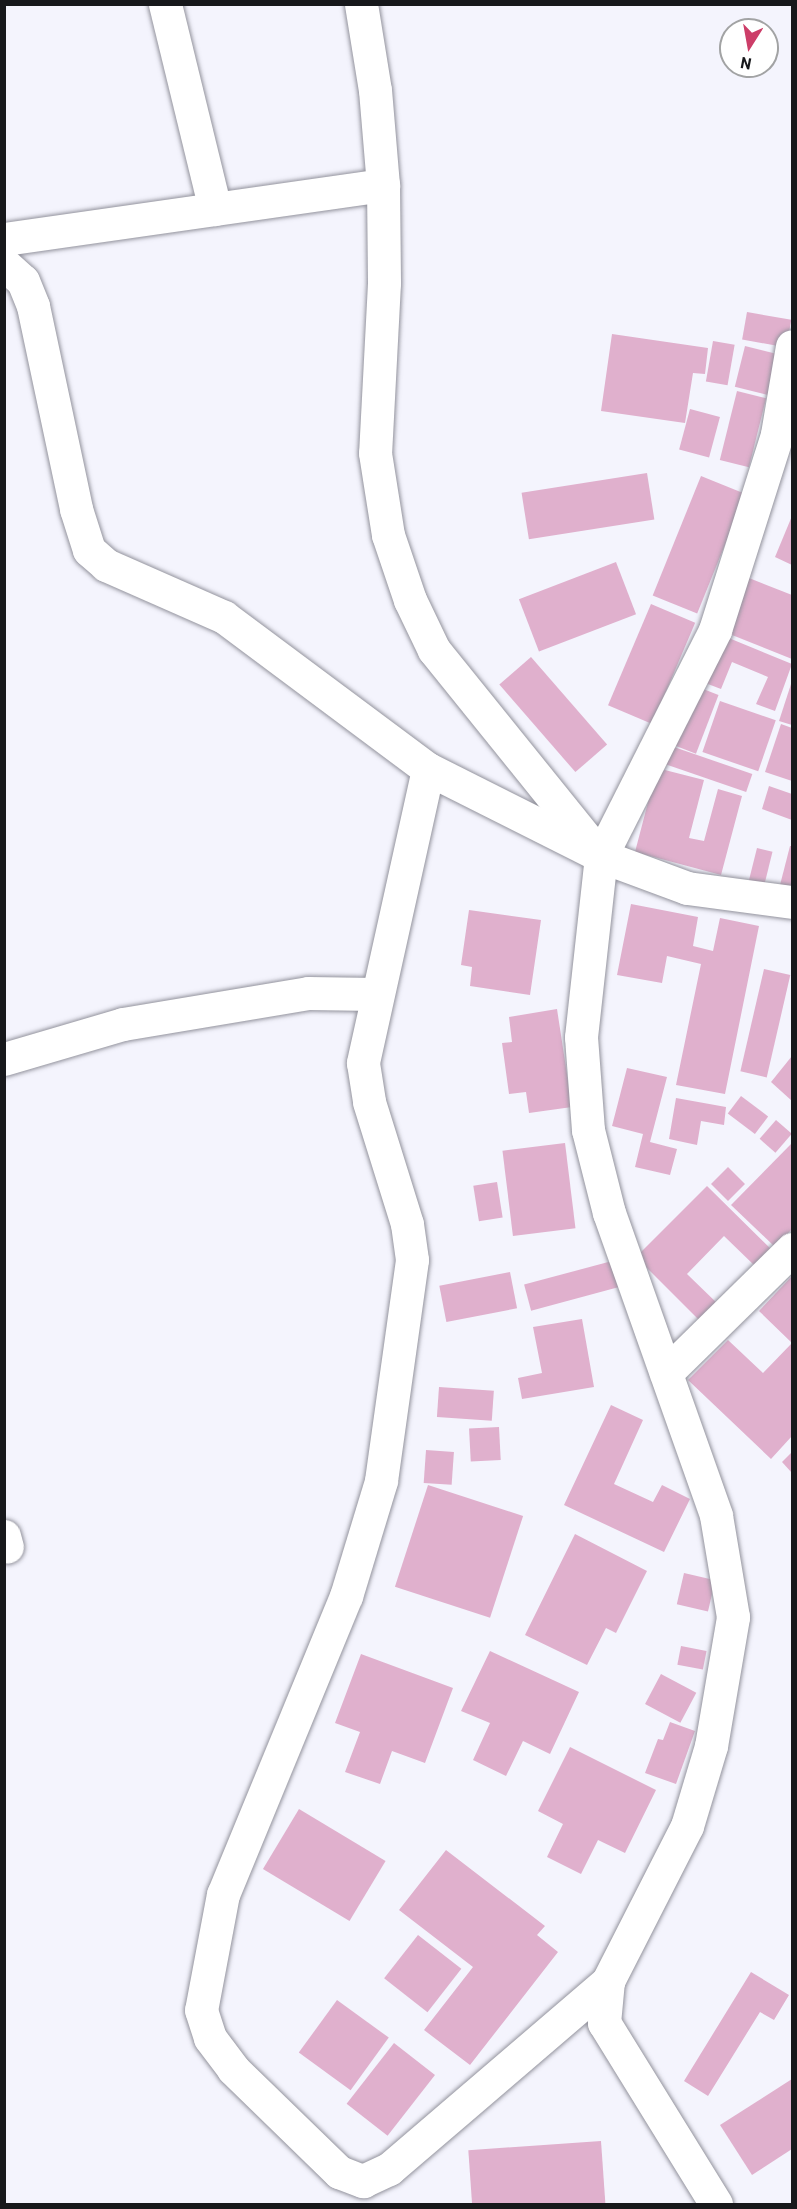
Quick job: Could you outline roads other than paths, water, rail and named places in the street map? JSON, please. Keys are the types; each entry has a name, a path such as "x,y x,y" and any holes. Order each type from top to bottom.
{"street":[{"path":"165,4 215,209"},
{"path":"361,4 375,90 383,185 384,283 375,453 388,535 410,600 434,650 601,856"},
{"path":"4,239 383,185"},
{"path":"5,263 23,281 33,306 76,509 89,550 106,565 224,617 428,769 601,856 687,888 792,902"},
{"path":"716,2205 604,2023 608,1981 687,1826 711,1746 734,1617 716,1515 609,1213 588,1130 581,1037 601,856 716,630 777,434 792,346"},
{"path":"428,769 376,994 363,1063 369,1102 407,1224 412,1260 381,1481 346,1596 223,1894 201,2010 210,2038 233,2069 339,2172 363,2181 389,2169 608,1981"},
{"path":"4,1059 123,1024 308,993 376,994"},
{"path":"666,1373 792,1249"}]}
